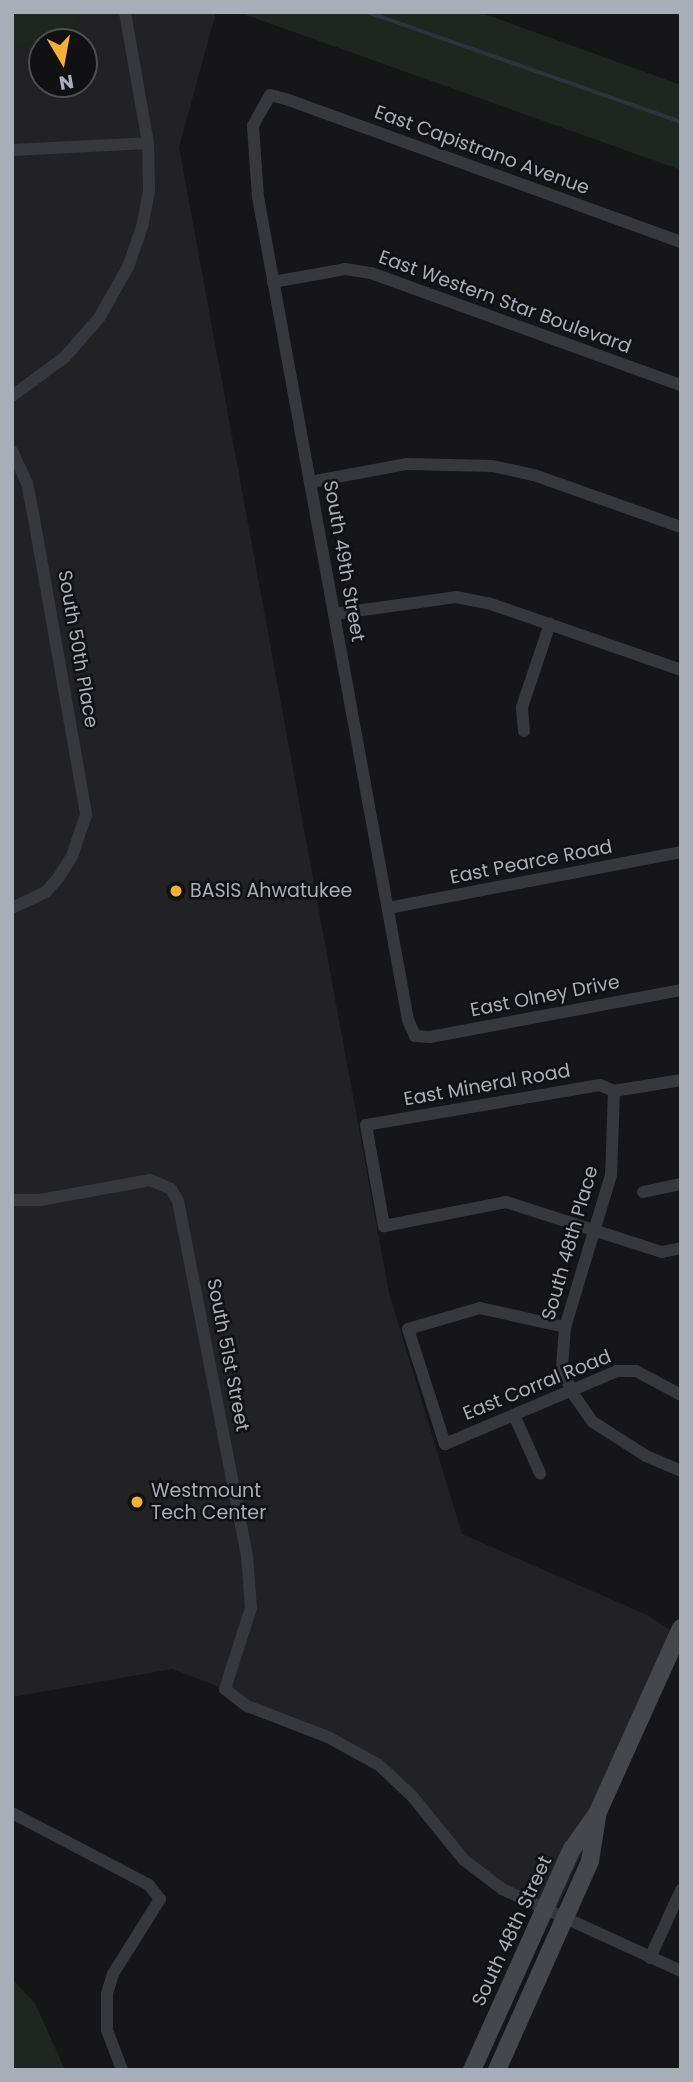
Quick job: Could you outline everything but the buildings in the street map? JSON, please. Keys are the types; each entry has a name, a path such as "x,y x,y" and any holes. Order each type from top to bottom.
{"main road":[{"name":"South 48th Street","path":"472,2070 572,1849 597,1814 681,1628"},
{"name":"South 48th Street","path":"497,2070 590,1861 597,1814"}],"street":[{"path":"12,396 81,341 119,286 144,215 148,143 125,12"},
{"name":"East Capistrano Avenue","path":"270,95 681,242"},
{"name":"South 49th Street","path":"270,95 253,127 252,146 273,282 408,1020 415,1036"},
{"path":"12,150 148,143"},
{"name":"East Western Star Boulevard","path":"273,282 345,269 371,273 681,385"},
{"name":"South 50th Place","path":"12,451 27,483 86,815 72,856 46,891 12,908"},
{"path":"310,482 407,464 492,466 534,475 681,527"},
{"path":"334,614 456,597 550,624 681,670"},
{"path":"524,731 522,708 550,624"},
{"name":"East Pearce Road","path":"388,908 681,852"},
{"name":"East Olney Drive","path":"415,1036 430,1037 681,990"},
{"name":"East Mineral Road","path":"596,1231 506,1202 384,1226 366,1125 600,1085 614,1091 681,1080"},
{"name":"South 48th Place","path":"614,1091 615,1150 596,1231 565,1327 562,1367 570,1391 593,1422 646,1456 681,1471"},
{"name":"South 51st Street","path":"12,1200 40,1200 150,1180 171,1189 178,1201 247,1556 251,1608 225,1689 247,1706 328,1737 379,1765 412,1796 464,1860 502,1889 544,1909"},
{"path":"643,1192 680,1182"},
{"path":"596,1231 662,1252 681,1248"},
{"name":"East Corral Road","path":"565,1327 481,1308 408,1329 444,1444 627,1369 681,1395"},
{"path":"514,1416 540,1473"},
{"path":"12,1814 149,1885 160,1899 114,1974 107,1994 107,2030 122,2070"},
{"path":"650,1958 681,1890"},
{"path":"544,1909 681,1971"}],"shaded area":[{"path":"12,12 216,12 179,147 389,1293 462,1534 647,1615 678,1635 555,1913 481,1874 379,1765 247,1706 225,1689 172,1669 12,1697"},
{"path":"12,12 78,12 75,28 28,28 28,43 12,47"},
{"path":"238,12 479,12 681,85 681,170"},
{"path":"12,1979 35,2003 65,2070 12,2070"}],"waterway":[{"path":"367,12 681,122"}],"place":[{"name":"BASIS Ahwatukee","path":"176,891"},
{"name":"Westmount Tech Center","path":"137,1502"}]}
